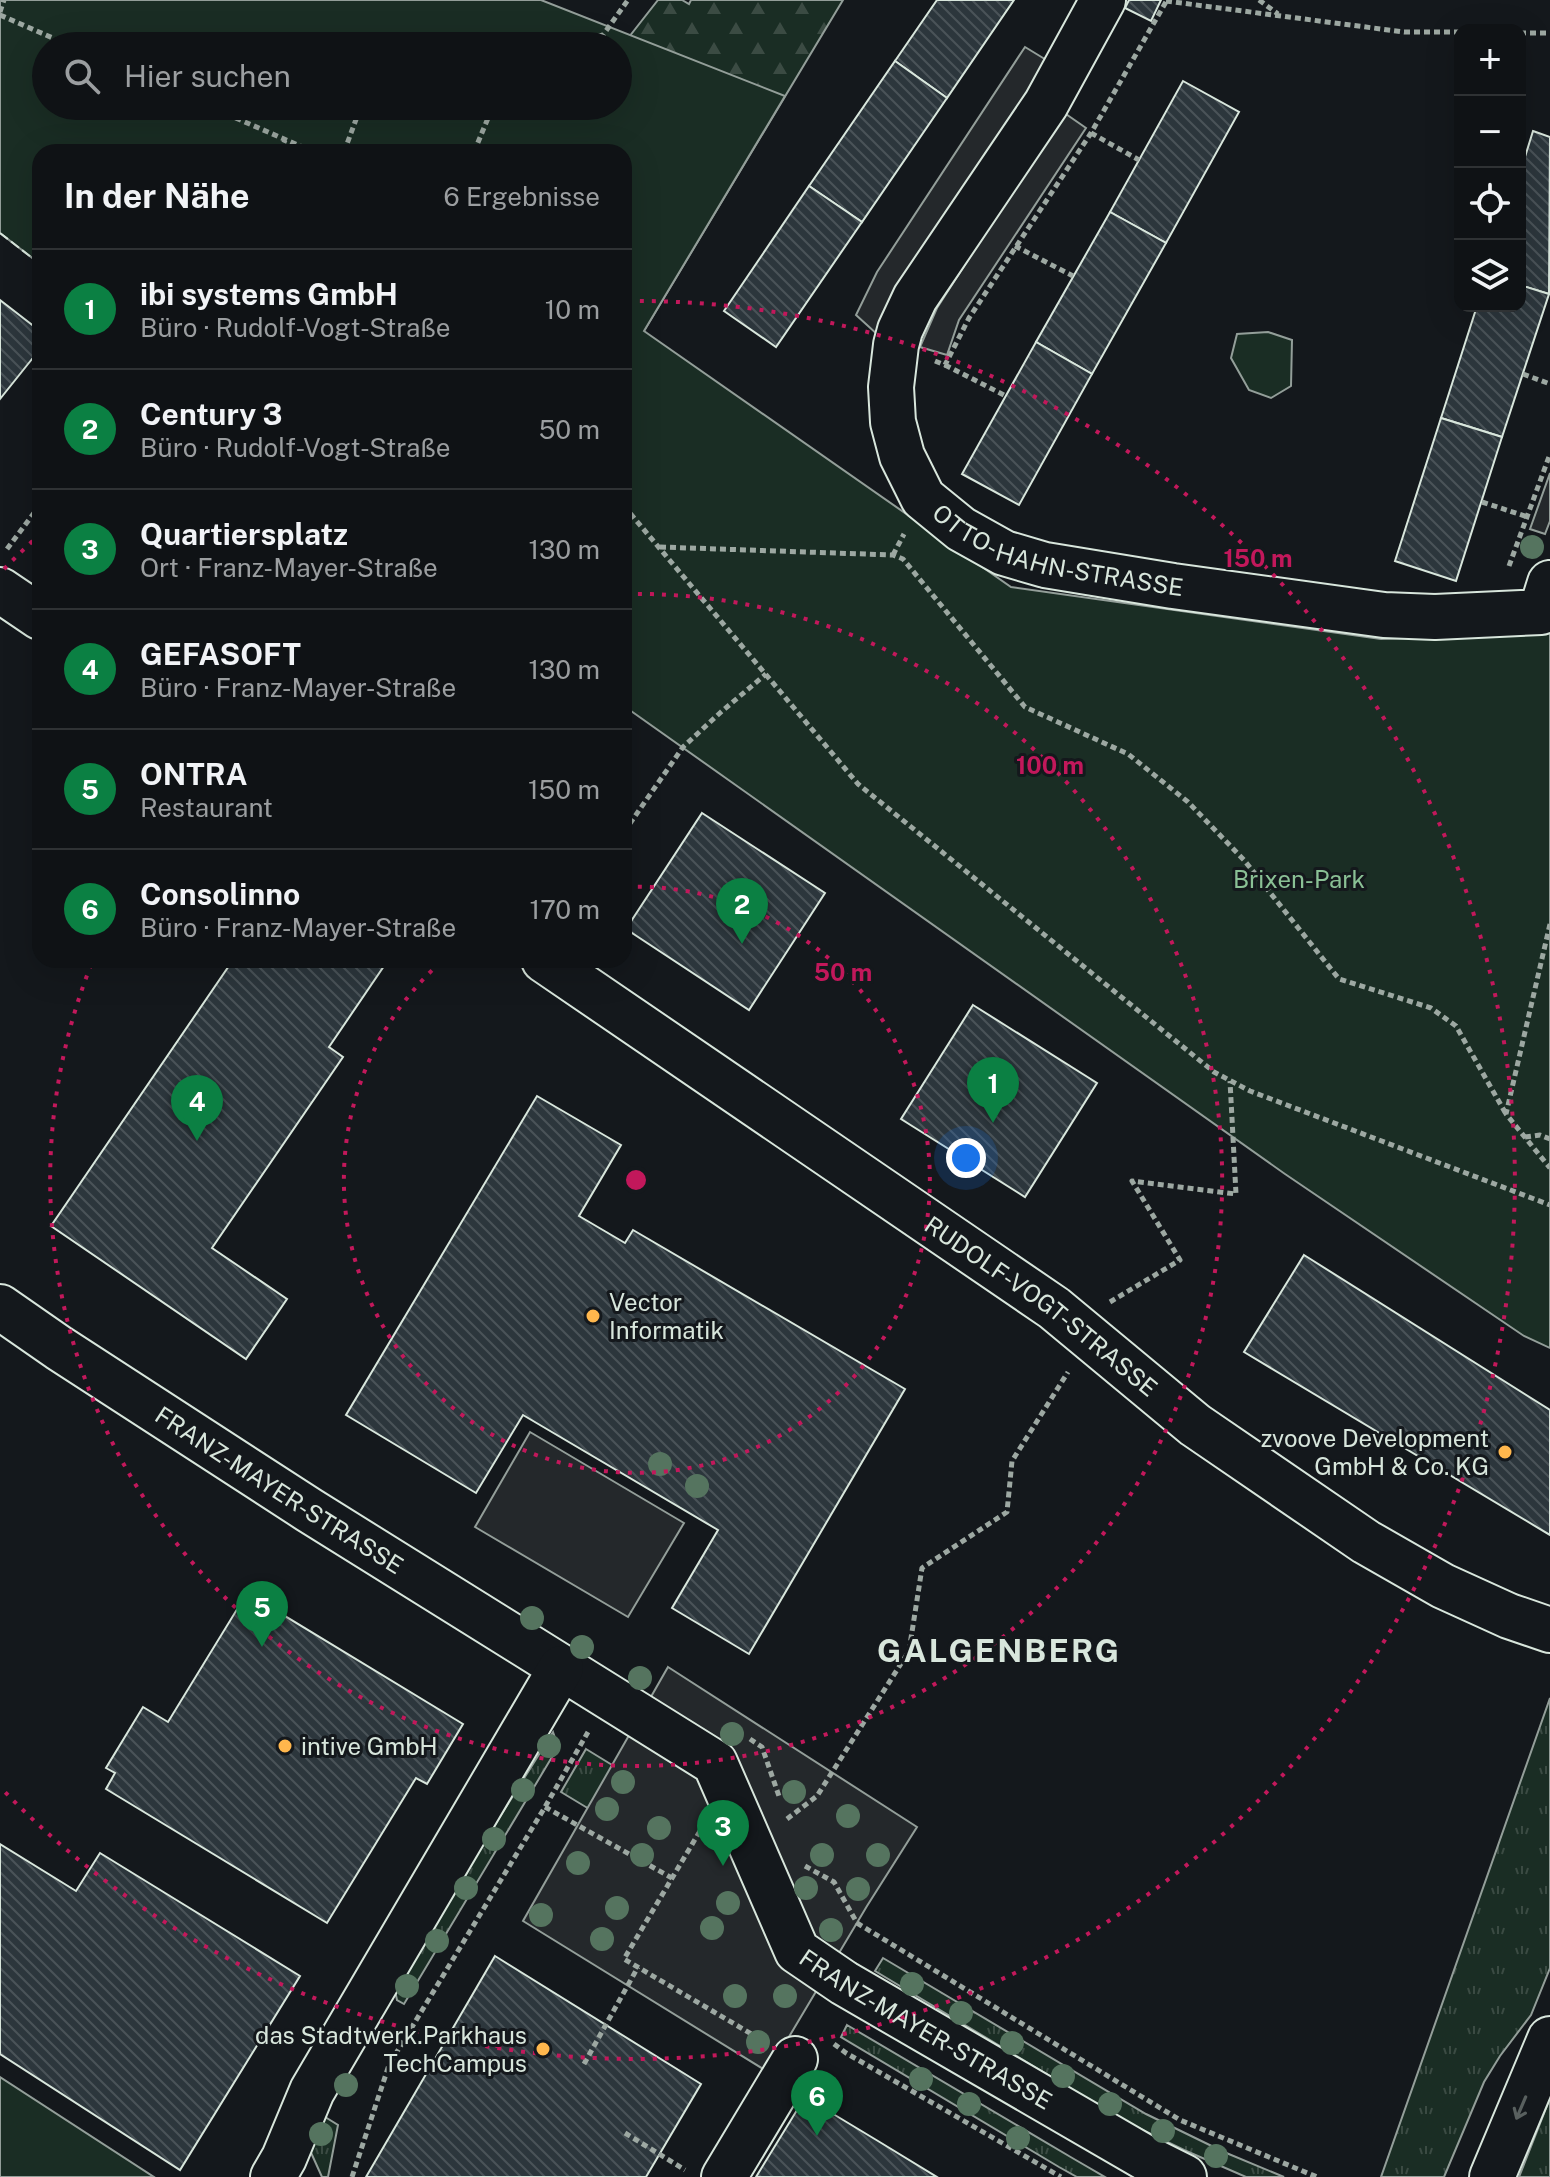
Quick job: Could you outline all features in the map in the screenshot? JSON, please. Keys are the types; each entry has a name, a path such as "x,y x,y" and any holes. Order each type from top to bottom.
{"street":[{"name":"OTTO-HAHN-STRASSE","path":"1103,0 1046,104 915,298 900,330 891,387 893,422 902,456 923,498 961,529 1004,553 1045,565 1384,615 1435,617 1541,612 1550,583"},
{"path":"0,590 32,612"},
{"name":"RUDOLF-VOGT-STRASSE","path":"556,968 1054,1308 1195,1425 1366,1542 1443,1586 1509,1616 1550,1630"},
{"name":"FRANZ-MAYER-STRASSE","path":"0,1307 282,1493 715,1763 797,1951 844,1983 1144,2157 1184,2177"},
{"path":"273,2177 312,2091 561,1668"},
{"path":"1492,2177 1550,2039"},
{"path":"724,2177 795,2059"}],"path":[{"path":"4,0 0,14 40,32"},
{"path":"605,32 628,0"},
{"path":"1259,0 1281,16"},
{"path":"945,365 969,318 1091,133 1166,1 1404,32 1454,32"},
{"path":"1526,33 1550,33"},
{"path":"240,120 295,144"},
{"path":"347,144 356,120"},
{"path":"477,144 487,120"},
{"path":"1091,133 1139,160"},
{"path":"283,144 285,140"},
{"path":"1015,246 1073,276"},
{"path":"896,345 945,365 1006,396"},
{"path":"1523,374 1550,384"},
{"path":"1491,614 1550,454"},
{"path":"1482,502 1528,517"},
{"path":"632,515 858,784 1214,1072 1250,1091 1550,1205"},
{"path":"0,559 32,516"},
{"path":"659,547 893,555 903,559 1025,707 1128,754 1188,802 1244,860 1339,979 1431,1008 1456,1026 1506,1114 1550,1168"},
{"path":"632,820 683,747 766,674"},
{"path":"1506,1114 1550,924"},
{"path":"787,1819 817,1796 909,1651 922,1568 1007,1512 1012,1461 1091,1337 1110,1301 1180,1260 1132,1181 1236,1194 1230,1081"},
{"path":"1525,1137 1540,1135 1550,1139"},
{"path":"352,2177 389,2065 545,1807 608,1696"},
{"path":"750,1739 762,1747 790,1833"},
{"path":"545,1807 672,1878"},
{"path":"703,1826 624,1959 795,2059"},
{"path":"796,1861 834,1882 857,1923 1140,2096 1180,2120 1317,2177"},
{"path":"584,2064 639,1967"},
{"path":"625,2133 696,2177"}],"green space":[{"name":"Brixen-Park","path":"0,0 541,0 622,32 32,32 32,120 632,120 632,36 785,96 644,331 1011,587 1381,639 1550,633 1550,1348 1524,1336 1285,1174 632,712 632,144 32,144 32,258 0,233"},
{"path":"658,0 682,0 689,4 691,0 843,0 644,331 654,527 632,252 632,144 544,144 591,120 632,120 632,33"},
{"path":"1268,332 1292,340 1291,386 1271,398 1249,390 1231,358 1237,334"},
{"path":"1550,1698 1550,1968 1531,2015 1484,2082 1444,2177 1381,2177"},
{"path":"553,1732 558,1747 404,2004 397,2000 394,1986"},
{"path":"586,1749 635,1779 609,1821 561,1792"},
{"path":"883,1958 1146,2114 1284,2177 1246,2177 1128,2123 875,1971"},
{"path":"847,2025 1105,2177 1077,2177 1059,2167 841,2037"},
{"path":"0,2077 154,2177 0,2177"},
{"path":"1550,2098 1550,2177 1519,2177"},
{"path":"317,2112 338,2125 328,2177 322,2177 303,2135"}],"shaded area":[{"path":"1025,47 1048,61 878,335 856,315 877,272"},
{"path":"1063,112 1086,128 959,320 947,355 920,347 937,308"},
{"path":"1550,473 1550,521 1545,534 1530,529"},
{"path":"530,1432 684,1523 628,1617 475,1527"},
{"path":"668,1667 917,1827 768,2072 523,1921"}],"building":[{"path":"937,0 1014,0 947,98 895,61"},
{"path":"1129,0 1161,0 1151,21 1125,8"},
{"path":"895,61 947,98 862,222 809,186"},
{"path":"1183,81 1239,112 1166,243 1110,212"},
{"path":"1533,131 1550,137 1549,294 1526,287 1526,154"},
{"path":"809,186 862,222 776,347 724,311"},
{"path":"1110,212 1166,243 1092,374 1036,342"},
{"path":"1526,287 1549,294 1502,437 1441,418 1475,312 1526,312"},
{"path":"0,300 32,325 32,359 0,399"},
{"path":"1036,342 1092,374 1019,505 962,474"},
{"path":"1441,418 1502,437 1456,581 1395,561"},
{"path":"702,813 825,893 749,1010 632,933 632,920"},
{"path":"228,968 383,968 329,1047 343,1057 212,1248 287,1299 246,1359 51,1226"},
{"path":"973,1005 1097,1083 1025,1197 901,1119"},
{"name":"Vector Informatik","path":"537,1096 621,1145 579,1216 625,1243 633,1230 905,1389 749,1654 672,1608 718,1530 523,1415 476,1493 346,1415"},
{"path":"1304,1255 1550,1410 1550,1535 1244,1352"},
{"name":"intive GmbH","path":"247,1593 463,1724 427,1784 416,1778 327,1923 106,1789 115,1773 106,1768 143,1707 168,1722"},
{"path":"0,1844 76,1891 100,1853 300,1976 180,2170 0,2054"},
{"name":"das Stadtwerk.Parkhaus TechCampus","path":"495,1956 701,2084 646,2177 366,2177"},
{"path":"805,2097 878,2141 937,2177 756,2177"}],"fence":[{"path":"0,233 32,258"}],"place":[{"name":"Century 3","path":"742,944"},
{"name":"ibi systems GmbH","path":"993,1123"},
{"name":"GEFASOFT","path":"197,1141"},
{"name":"Vector Informatik","path":"593,1316"},
{"name":"zvoove Development GmbH & Co. KG","path":"1505,1452"},
{"name":"ONTRA","path":"262,1647"},
{"name":"intive GmbH","path":"285,1746"},
{"name":"Quartiersplatz","path":"723,1866"},
{"name":"das Stadtwerk.Parkhaus TechCampus","path":"543,2049"},
{"name":"Consolinno","path":"817,2136"}],"district":[{"name":"GALGENBERG","path":"999,1650"}]}
